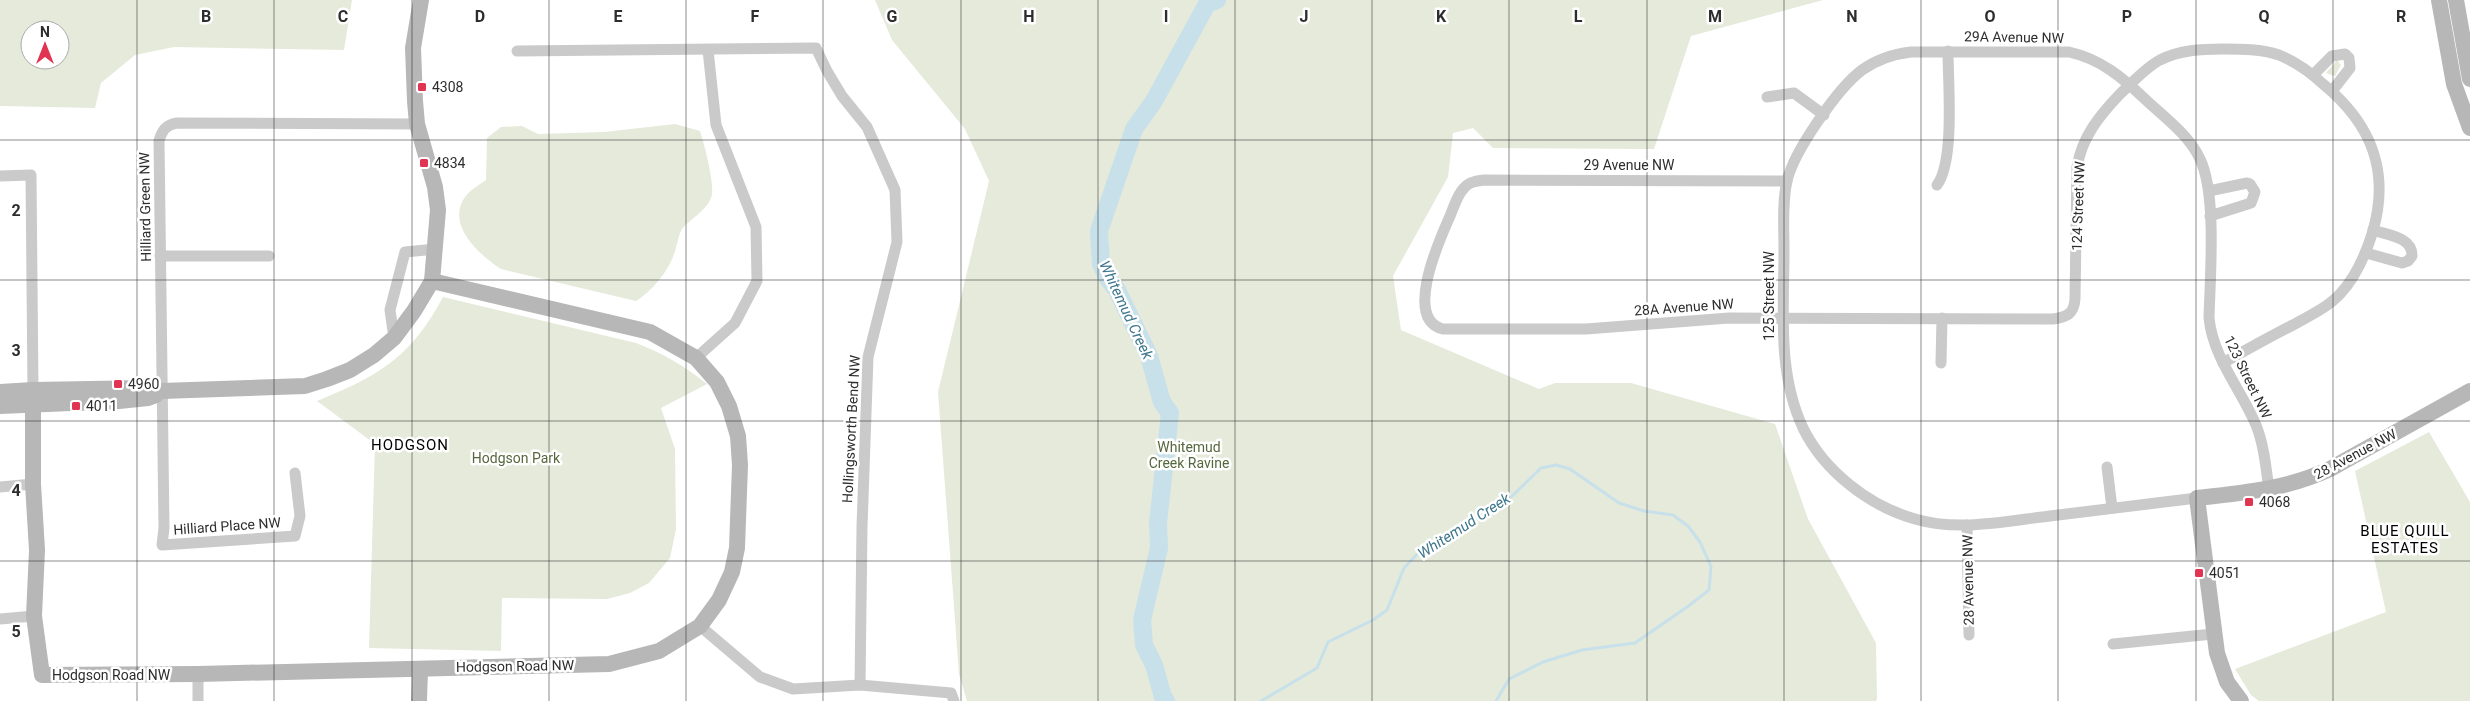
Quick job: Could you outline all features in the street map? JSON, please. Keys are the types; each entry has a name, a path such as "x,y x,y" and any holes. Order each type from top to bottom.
{"street":[{"path":"0,392 33,397 148,398 162,391 305,386 350,370 394,338 432,281 436,249 438,210 435,187 418,124 413,48 421,0"},
{"path":"2439,0 2454,84 2470,128"},
{"path":"2456,0 2470,79"},
{"name":"Hollingsworth Bend NW","path":"517,50 816,48 827,72 842,96 867,127 895,190 897,242 868,357 862,527 860,685"},
{"name":"124 Street NW","path":"2071,313 2075,299 2076,178 2078,159 2082,146 2095,122 2130,85 2161,60 2198,50 2244,49 2266,52 2288,59 2313,75 2332,91 2356,116 2373,148 2379,195 2373,230 2366,253 2352,278 2331,302 2223,363"},
{"path":"696,358 735,324 758,281 756,227 716,125 708,50"},
{"name":"29A Avenue NW","path":"1872,64 1902,53 1948,51 2069,52 2104,65 2130,85"},
{"name":"29A Avenue NW","path":"1937,185 1942,176 1947,153 1948,51"},
{"path":"2313,75 2332,56 2345,54 2350,68 2332,91"},
{"name":"125 Street NW","path":"1872,64 1848,83 1824,115 1795,160 1787,181 1784,200 1784,317 1791,396 1806,433 1838,475 1863,494 1894,512"},
{"name":"123 Street NW","path":"2130,85 2180,132 2194,149 2204,169 2209,190 2210,216 2210,330 2223,363 2260,434 2269,490"},
{"path":"1766,97 1794,94 1824,115"},
{"name":"Hilliard Green NW","path":"162,391 159,141 161,134 168,125 177,123 418,124"},
{"path":"0,176 31,175 33,397"},
{"name":"29 Avenue NW","path":"1430,322 1426,310 1429,265 1461,192 1471,182 1484,180 1787,181"},
{"path":"2209,190 2247,183 2255,192 2251,203 2210,216"},
{"path":"2366,253 2402,263 2408,261 2412,256 2412,249 2406,241 2373,230"},
{"path":"394,338 390,310 405,252 436,249"},
{"path":"160,256 270,256"},
{"name":"Hodgson Road NW","path":"33,397 33,484 38,550 34,616 42,675 198,674 609,664 659,651 700,626 719,600 732,572 738,539 740,465 738,436 729,406 717,382 696,358 650,332 432,281"},
{"name":"28A Avenue NW","path":"1430,322 1443,329 1586,329 1717,318 2053,318 2071,313"},
{"path":"1941,363 1942,318"},
{"name":"Hilliard Place NW","path":"162,391 164,528 162,545 295,536 300,516 295,474"},
{"name":"28 Avenue NW","path":"1894,512 1931,523 1967,525 2269,490 2301,482 2330,469 2470,391"},
{"path":"0,406 33,397"},
{"path":"2107,467 2112,508"},
{"path":"0,487 33,484"},
{"path":"2198,498 2213,634 2221,668 2241,701"},
{"name":"28 Avenue NW","path":"1967,525 1969,635"},
{"path":"0,619 34,616"},
{"path":"700,626 760,677 798,688 860,685 951,692 954,701"},
{"path":"2113,644 2213,634"},
{"path":"419,701 420,669"},
{"path":"198,674 198,701"},
{"path":"792,701 798,688"},
{"path":"798,688 804,701"}],"green space":[{"path":"0,0 352,0 344,50 174,47 135,55 101,83 95,108 0,106"},
{"name":"Whitemud Creek Ravine","path":"875,0 1823,0 1691,36 1654,149 1493,148 1473,128 1453,133 1448,177 1393,276 1401,330 1539,389 1555,383 1631,383 1775,424 1808,519 1876,643 1876,701 967,701 959,674 938,392 989,181 965,129 892,40"},
{"path":"2337,60 2341,65 2335,76 2326,73"},
{"path":"675,124 700,131 711,175 711,198 702,211 682,229 671,261 658,281 636,301 501,269 476,248 462,229 459,218 460,208 467,194 486,180 487,138 501,127 522,126 538,134 604,132"},
{"name":"Hodgson Park","path":"443,297 636,343 673,360 707,384 661,408 675,449 676,529 670,558 649,583 630,593 607,599 502,598 501,651 369,648 375,444 317,401 358,383 391,362 419,335"},
{"path":"2429,432 2470,502 2470,701 2259,701 2251,695 2235,669 2386,612 2355,471"}],"waterway":[{"name":"Whitemud Creek","path":"1166,701 1163,697 1154,665 1144,645 1142,620 1159,548 1158,523 1170,413 1162,402 1149,356 1117,290 1108,279 1101,264 1099,231 1134,129 1154,101 1207,4 1217,0"},
{"name":"Whitemud Creek","path":"1261,701 1317,668 1328,642 1373,620 1387,610 1404,568 1421,550 1508,500 1541,468 1556,465 1570,469 1619,503 1644,511 1673,515 1688,526 1700,542 1711,566 1709,590 1635,643 1582,650 1543,662 1509,679 1496,701"}],"place":[{"name":"4308","path":"422,87"},
{"name":"4834","path":"424,163"},
{"name":"4960","path":"118,384"},
{"name":"4011","path":"76,406"},
{"name":"4068","path":"2249,502"},
{"name":"4051","path":"2199,573"}],"district":[{"name":"HODGSON","path":"410,445"},
{"name":"BLUE QUILL ESTATES","path":"2405,540"}]}
